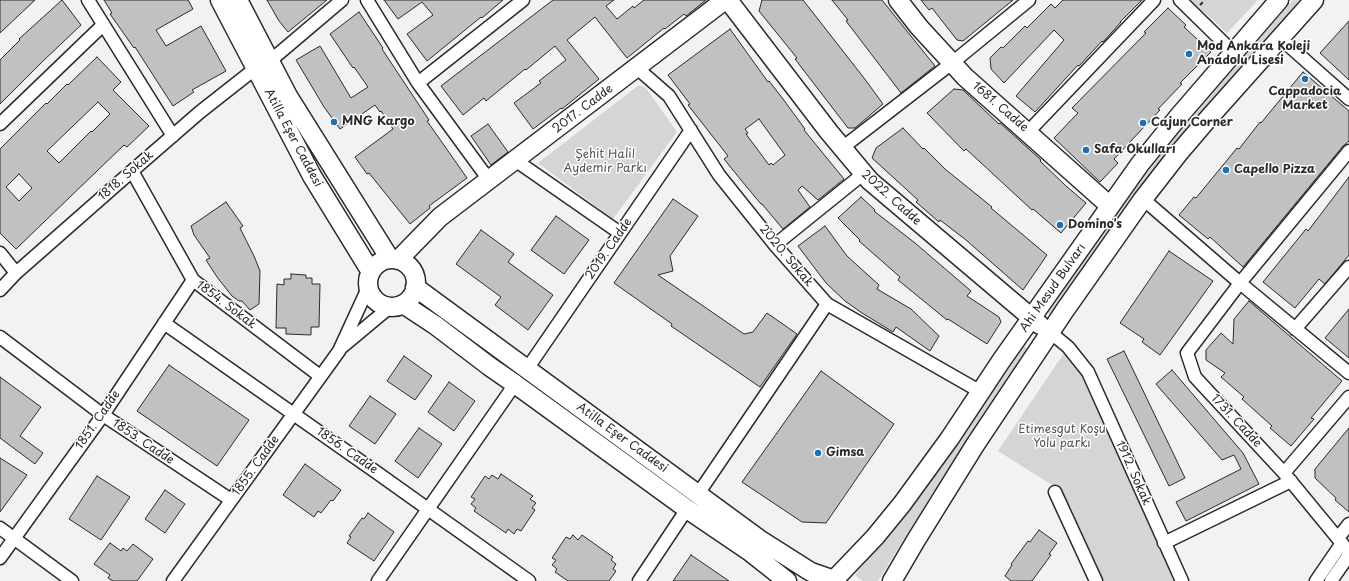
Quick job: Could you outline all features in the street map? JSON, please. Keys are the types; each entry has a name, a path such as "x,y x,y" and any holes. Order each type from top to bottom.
{"main road":[{"name":"Atilla Eşer Caddesi","path":"220,0 263,64 288,96 400,263"},
{"name":"Atilla Eşer Caddesi","path":"238,0 263,64 312,176 370,280"},
{"name":"2017. Cadde","path":"400,263 440,217 725,0"},
{"name":"2022. Cadde","path":"728,0 863,174 1031,319 1050,332"},
{"name":"1681. Cadde","path":"898,0 919,27 964,77 1110,206"},
{"name":"Ahi Mesud Bulvarı","path":"835,581 875,537 902,504 982,392 1031,319 1140,164 1179,116 1279,0"},
{"name":"Ahi Mesud Bulvarı","path":"892,581 975,445 1050,332 1143,199 1178,154 1314,0"},
{"path":"382,262 400,263 415,276 415,287 410,299 396,306 382,305 371,295 370,280 375,266 382,262"},
{"name":"Atilla Eşer Caddesi","path":"415,287 759,539 811,572 835,581"},
{"name":"Atilla Eşer Caddesi","path":"396,306 435,325 489,366 687,509 749,551 787,581"}],"street":[{"path":"88,0 172,136"},
{"name":"1818. Sokak","path":"0,290 16,273 200,112 263,64 342,0"},
{"path":"367,0 418,83 490,180"},
{"path":"418,83 523,0"},
{"path":"842,148 952,63 1029,0"},
{"path":"1028,132 1154,0"},
{"path":"1180,0 1234,53"},
{"path":"0,124 103,25"},
{"path":"1280,38 1349,99"},
{"name":"2020. Sokak","path":"637,68 669,96 719,175 775,244 827,304 982,392"},
{"name":"2019. Cadde","path":"527,369 691,130"},
{"path":"1240,283 1349,151"},
{"path":"515,160 620,233"},
{"name":"1854. Sokak","path":"132,171 192,280 320,376"},
{"path":"775,244 863,174"},
{"path":"1143,199 1240,283 1349,373"},
{"path":"0,253 16,273"},
{"path":"1295,329 1349,266"},
{"name":"1851. Cadde","path":"0,558 103,414 192,280"},
{"name":"1855. Cadde","path":"173,581 338,351 370,280"},
{"name":"1731. Cadde","path":"1240,283 1186,353 1195,377 1288,477 1343,544"},
{"path":"698,494 827,304"},
{"name":"1855. Cadde","path":"338,351 396,306"},
{"name":"1856. Cadde","path":"164,323 529,581"},
{"name":"1912. Sokak","path":"1050,332 1068,347 1088,372 1182,581"},
{"name":"1853. Cadde","path":"0,337 103,414 231,500"},
{"path":"378,581 429,510 515,384"},
{"path":"1164,543 1288,477 1349,397"},
{"path":"1055,492 1096,581"},
{"path":"639,581 687,509"},
{"path":"1316,581 1343,544 1349,524"},
{"path":"0,528 72,581"},
{"path":"1331,581 1349,555"}],"path":[{"path":"1198,7 1205,0"}],"green space":[{"path":"1191,0 1258,0 1227,33"},
{"path":"1293,0 1300,0 1205,108 1151,173 1129,201 1051,315 1048,313 1105,228 1147,171 1194,113"},
{"name":"Şehit Halil Aydemir Parkı","path":"639,85 646,88 677,132 613,219 538,163"},
{"path":"1024,346 1029,349 934,491 878,581 863,581 855,575 924,490"},
{"name":"Etimesgut Koşu Yolu parkı","path":"1064,353 1079,366 1174,581 1104,581 1071,508 1060,490 998,451"}],"building":[{"path":"0,0 35,0 0,33"},
{"path":"62,0 81,25 0,104 0,60 20,40 19,39"},
{"path":"104,0 188,0 193,9 156,30 166,46 201,26 226,71 192,90 194,92 173,106 135,47 134,48 110,14 112,13"},
{"path":"267,0 327,0 288,32 279,21"},
{"path":"384,0 503,0 427,61 407,34 433,15 422,2 398,19"},
{"path":"553,0 614,0 606,6 617,19 633,6 634,8 644,0 706,0 686,16 684,14 665,29 664,28 627,58 595,17 567,40 599,79 562,109 561,108 533,129 514,103 541,83 539,81 566,60 555,46 486,101 484,98 463,115 441,86"},
{"path":"762,0 803,0 883,104 855,128 848,128 795,59 797,58 759,11"},
{"path":"832,0 882,0 935,66 901,93 846,21 848,20"},
{"path":"921,0 1013,0 963,41 957,40 932,8 929,10"},
{"path":"1063,0 1142,0 1103,42 1102,41 1079,66 1078,65 1035,112 1016,96 1064,40 1054,30 1004,83 991,69 990,58 1001,47 1003,48 1025,26 1027,28 1051,4 1055,8"},
{"path":"1168,8 1186,25 1184,27 1211,52 1180,83 1182,84 1158,109 1160,110 1114,159 1118,163 1100,182 1054,138 1078,113 1072,108 1146,33 1144,32"},
{"path":"359,12 429,120 427,121 467,178 429,206 430,208 410,224 369,173 367,174 355,157 393,129 381,111 380,112 375,105 340,129 324,107 296,60 320,46 351,98 368,87 330,34"},
{"path":"1349,21 1349,80 1320,53"},
{"path":"730,29 768,82 769,81 805,129 804,130 844,179 818,200 802,186 798,190 810,207 783,229 724,159 728,156 688,105 690,104 668,75","holes":["759,119 785,155 773,165 771,163 769,165 746,134 748,133 745,129"]},
{"path":"97,57 121,82 113,90 149,126 127,147 124,145 16,249 0,233 0,149 46,103 47,104 67,84 68,85","holes":["98,102 110,114 59,163 47,151","19,174 32,188 19,201 6,187"]},
{"path":"1303,72 1349,111 1349,141 1343,146 1243,267 1210,237 1208,239 1179,215 1194,197 1196,198 1237,148 1239,149"},
{"path":"954,89 963,90 999,124 1000,123 1041,160 1040,161 1066,186 1086,203 1061,233 1033,209 1032,210 966,149 964,151 927,113"},
{"path":"488,124 508,152 491,165 471,136"},
{"path":"903,128 945,169 992,207 991,208 1047,255 1023,290 966,240 940,220 939,222 916,202 918,200 872,158 876,148"},
{"path":"1349,177 1349,255 1325,284 1319,279 1295,308 1263,282 1306,229 1308,231"},
{"path":"861,197 875,210 874,211 915,243 971,291 967,296 999,317 1001,322 987,344 948,319 947,320 898,280 900,277 859,241 860,240 838,218"},
{"path":"673,199 698,216 670,256 673,271 658,275 744,334 753,332 767,313 797,334 760,387 671,326 672,324 614,283"},
{"path":"226,202 243,226 240,228 260,271 259,304 250,310 242,301 239,301 232,296 217,277 206,260 210,258 194,235 191,226"},
{"path":"556,216 589,240 564,274 531,250"},
{"path":"825,226 847,256 879,285 877,289 911,309 939,336 930,351 896,327 893,332 862,313 845,301 826,283 798,246"},
{"path":"481,230 514,254 508,262 553,295 528,330 495,305 501,297 456,264"},
{"path":"1169,251 1213,281 1160,355 1142,342 1144,339 1120,323"},
{"path":"291,274 306,275 306,278 312,278 312,284 320,284 319,327 311,327 311,335 286,334 286,328 276,328 277,284 284,285 284,279 291,279"},
{"path":"1249,301 1342,381 1311,418 1314,419 1291,446 1270,428 1272,426 1242,399 1244,397 1221,377 1225,373 1206,360 1206,350 1221,333 1233,344 1234,319"},
{"path":"1349,309 1349,358 1325,338"},
{"path":"1124,351 1185,478 1169,486 1107,359"},
{"path":"404,356 432,376 415,400 387,381"},
{"path":"169,365 249,420 217,466 137,411"},
{"path":"1172,370 1243,453 1259,484 1186,521 1176,502 1241,469 1234,455 1222,460 1156,384"},
{"name":"Gimsa","path":"821,371 894,424 826,523 802,522 742,482"},
{"path":"0,377 41,407 20,436 43,453 35,464 0,438"},
{"path":"449,382 475,401 454,431 428,412"},
{"path":"370,396 396,414 375,444 349,426"},
{"path":"419,428 442,444 418,478 395,461"},
{"path":"1349,428 1349,512 1335,500 1336,498 1315,478 1315,469"},
{"path":"0,458 27,475 0,512"},
{"path":"305,464 341,490 321,513 318,511 314,517 283,495"},
{"path":"501,474 533,496 530,499 536,503 532,508 535,510 521,531 517,529 514,534 508,529 506,533 474,511 476,508 471,504 475,499 471,497 485,476 489,479 492,475 498,479"},
{"path":"97,476 130,497 101,540 69,519"},
{"path":"165,490 185,504 165,533 145,519"},
{"path":"368,513 394,532 374,561 347,543 351,537 349,536 362,518 364,519"},
{"path":"1039,530 1057,543 1049,554 1051,555 1032,581 1011,581 1005,576 1012,565 1011,564 1028,541 1030,542"},
{"path":"573,535 578,540 582,535 613,557 611,560 616,564 613,569 616,571 609,581 568,581 555,572 557,569 552,565 556,560 552,558 566,537 570,539"},
{"path":"110,543 121,551 123,548 127,551 133,544 153,559 137,581 113,581 108,578 110,575 94,564"},
{"path":"691,555 729,581 673,581"}],"place":[{"name":"Mod Ankara Koleji Anadolu Lisesi","path":"1189,54"},
{"name":"Cappadocia Market","path":"1305,79"},
{"name":"MNG Kargo","path":"334,122"},
{"name":"Cajun Corner","path":"1143,123"},
{"name":"Safa Okulları","path":"1086,150"},
{"name":"Capello Pizza","path":"1226,170"},
{"name":"Domino's","path":"1060,225"},
{"name":"Gimsa","path":"818,453"}]}
